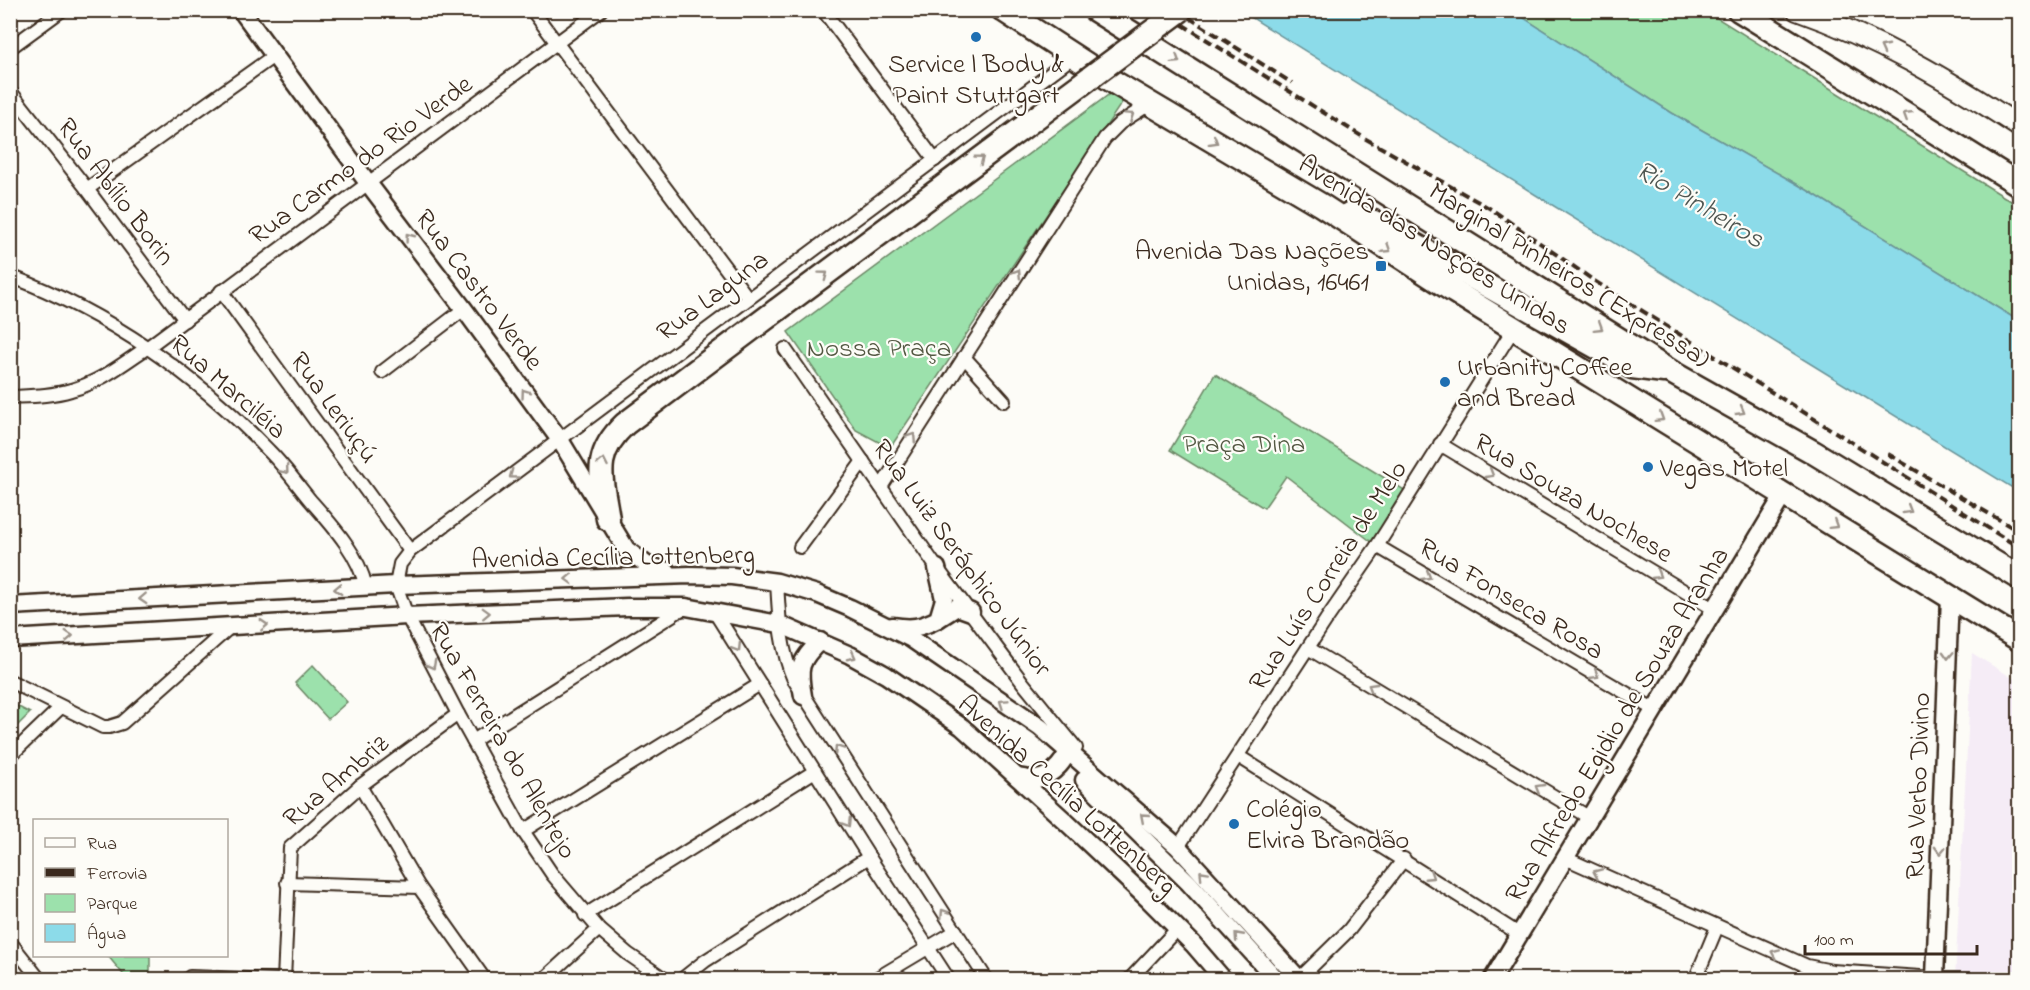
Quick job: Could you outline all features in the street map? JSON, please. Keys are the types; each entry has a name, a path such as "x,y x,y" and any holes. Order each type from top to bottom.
{"highway":[{"name":"Avenida das Nações Unidas","path":"1003,10 1117,84 1321,205 1387,249 2019,640"},
{"name":"Marginal Pinheiros (Expressa)","path":"1095,10 1671,372 1813,452 2019,578"},
{"path":"608,519 601,462 615,434 725,349 1181,10"},
{"path":"1738,10 2019,185"},
{"path":"1321,205 1374,222 1632,367 1671,372"}],"main road":[{"name":"Rua Castro Verde","path":"241,10 560,440 626,549 639,561 662,570 690,575"},
{"path":"1797,10 1842,27 1875,43 1964,91 2019,127"},
{"name":"Rua Alfredo Egidio de Souza Aranha","path":"1492,980 1784,494"},
{"path":"937,568 944,599 938,619"},
{"name":"Avenida Cecília Lottenberg","path":"10,606 396,585 690,575 732,576 777,582 817,594 910,638 1040,728 1178,847 1299,979"},
{"name":"Rua Verbo Divino","path":"1935,978 1950,596"},
{"name":"Avenida Cecília Lottenberg","path":"10,639 407,616 627,607 686,607 779,624 868,665 962,727 1064,819 1178,928 1224,980"},
{"path":"886,625 908,629 920,627 957,608 971,612"},
{"path":"803,696 799,671 801,663 820,641"},
{"path":"1017,777 1031,780 1041,779 1050,773 1067,750 1277,980"},
{"path":"1064,819 1109,848 1158,894 1237,980"}],"street":[{"path":"10,48 62,10"},
{"path":"532,10 748,298"},
{"name":"Rua Carmo do Rio Verde","path":"10,397 49,395 72,390 104,376 185,320 601,10"},
{"path":"823,10 935,160"},
{"path":"87,189 275,55"},
{"name":"Rua Laguna","path":"396,585 400,564 410,551 1074,56"},
{"name":"Rua Abílio Borin","path":"10,91 185,320"},
{"path":"881,487 1106,138 1120,123 1151,103"},
{"name":"Rua Marciléia","path":"10,276 71,302 110,323 148,347 209,395 270,452 325,517 355,556 366,587"},
{"name":"Rua Leriuçú","path":"221,291 410,551"},
{"path":"382,372 464,309"},
{"name":"Rua Luís Correia de Melo","path":"1178,847 1377,546 1514,328"},
{"name":"Rua Luiz Seráphico Júnior","path":"785,349 937,568 1023,683 1067,750"},
{"path":"964,357 1004,401"},
{"name":"Rua Souza Nochese","path":"1440,444 1714,609"},
{"path":"800,547 863,461"},
{"name":"Rua Fonseca Rosa","path":"1377,546 1653,710"},
{"path":"777,582 779,624 790,671 803,696 987,980"},
{"name":"Rua Ferreira do Alentejo","path":"396,585 407,616 458,714 523,831 552,874 599,929 628,954 666,980"},
{"path":"473,741 686,607"},
{"path":"714,611 949,980"},
{"path":"11,681 61,707 109,728 122,723 230,627"},
{"path":"1308,648 1590,818"},
{"path":"523,831 760,684"},
{"path":"10,756 61,707"},
{"name":"Rua Ambriz","path":"284,980 287,883 289,850 292,844 360,786 458,714"},
{"path":"1238,756 1519,934"},
{"path":"585,915 814,771"},
{"path":"360,786 419,887 485,980"},
{"path":"681,980 705,961 869,857"},
{"path":"1565,858 1807,966 1832,971 1935,978"},
{"path":"1299,979 1349,930 1404,860"},
{"path":"287,883 419,887"},
{"path":"1695,980 1717,927"},
{"path":"1129,980 1178,928"},
{"path":"543,980 599,929"},
{"path":"874,980 956,931"},
{"path":"10,942 40,980"},
{"path":"188,978 279,980"}],"shaded area":[{"path":"1972,653 2019,682 2019,979 1955,979"}],"green space":[{"path":"1513,11 1706,11 2019,206 2019,321 1807,190 1672,113"},
{"name":"Nossa Praça","path":"1111,93 1123,101 890,448 856,430 788,332"},
{"name":"Praça Dina","path":"1215,374 1406,491 1373,543 1286,476 1264,508 1170,450"},
{"path":"313,665 347,702 328,719 295,683"},
{"path":"11,703 30,713 11,732"},
{"path":"109,957 150,957 150,979 127,979"}],"water":[{"name":"Rio Pinheiros","path":"1241,11 1513,11 1672,113 1807,190 2019,321 2019,492 1536,195"}],"railway":[{"path":"1159,10 1366,139 1491,209 1593,280 2020,548"},
{"path":"1177,10 1292,83"},
{"path":"1888,454 2020,532"}],"place":[{"name":"Service | Body & Paint Stuttgart","path":"976,37"},
{"name":"Avenida Das Nações Unidas, 16461","path":"1381,266"},
{"name":"Urbanity Coffee and Bread","path":"1445,382"},
{"name":"Vegas Motel","path":"1648,467"},
{"name":"Colégio Elvira Brandão","path":"1234,824"}]}
